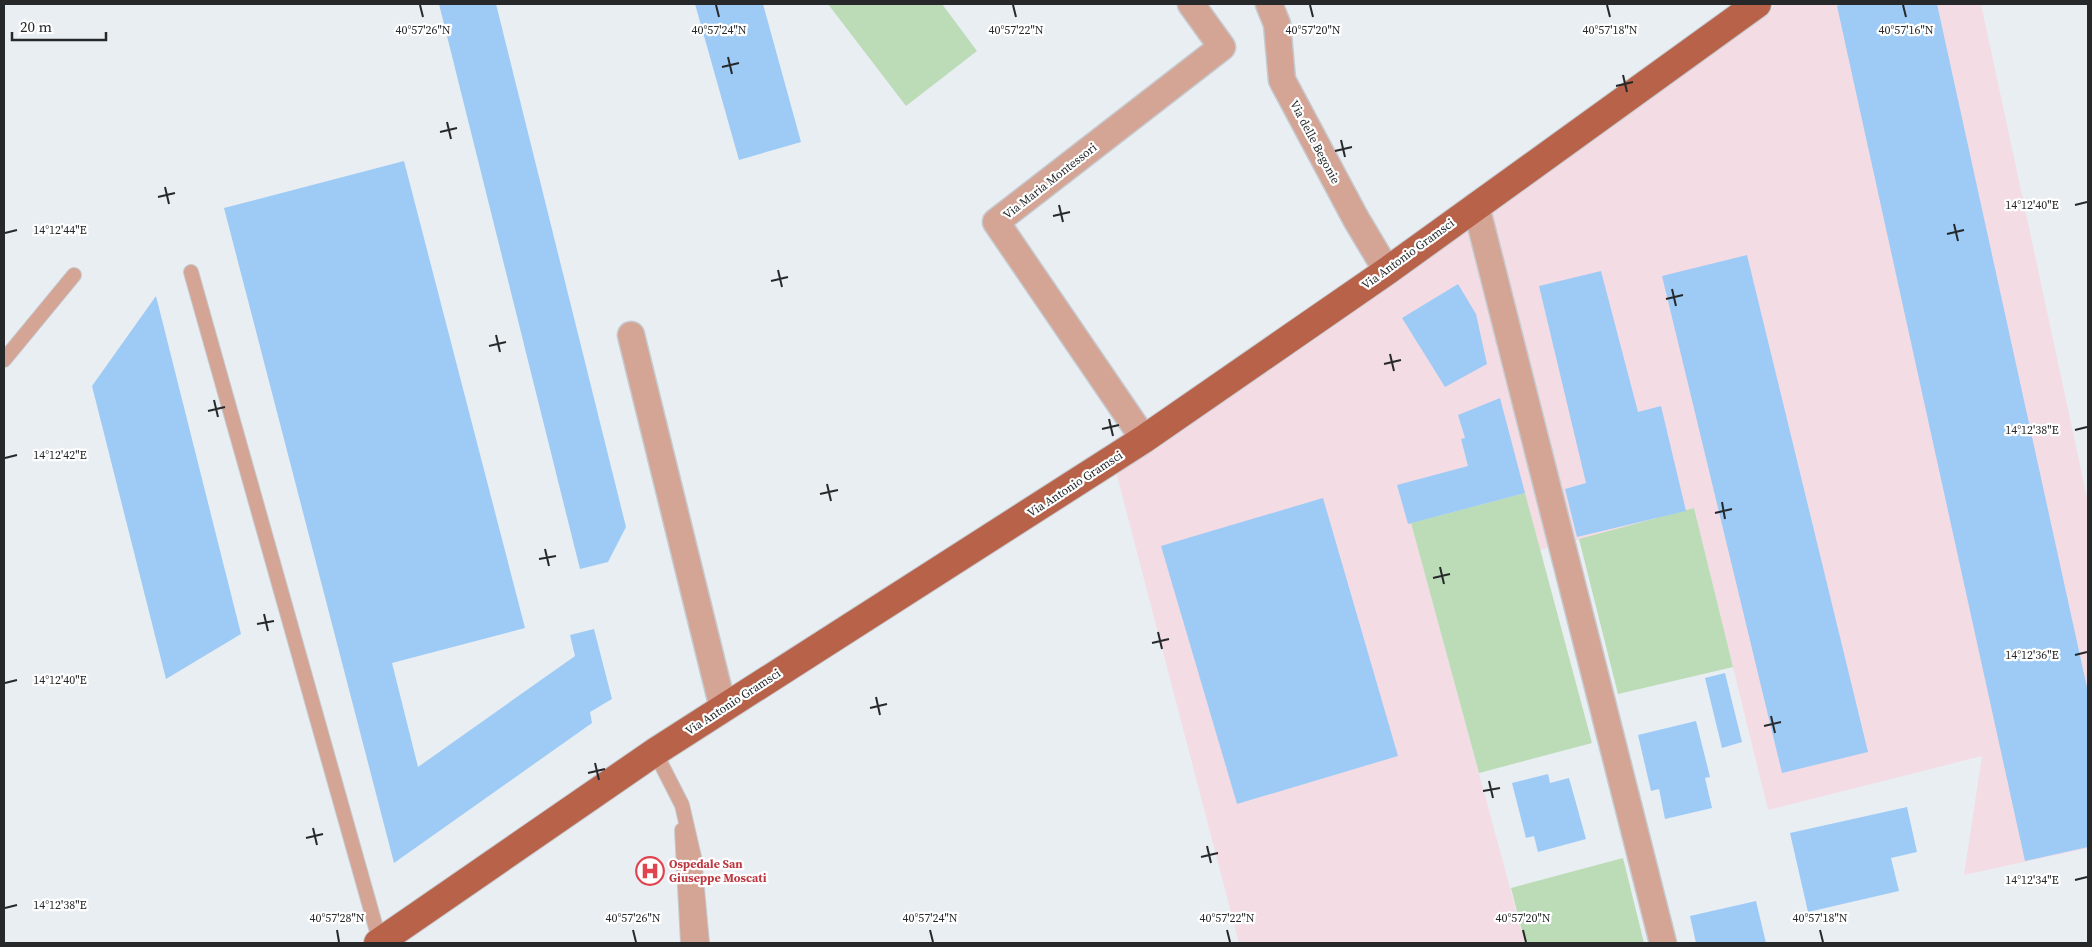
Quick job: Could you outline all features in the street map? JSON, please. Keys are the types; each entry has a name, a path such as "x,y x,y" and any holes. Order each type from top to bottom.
{"main road":[{"name":"Via Antonio Gramsci","path":"379,943 656,752 1144,439 1387,270 1757,4"}],"street":[{"name":"Via Maria Montessori","path":"1144,439 996,222 1222,47 1191,4"},
{"name":"Via delle Begonie","path":"1269,4 1277,24 1282,80 1356,219 1387,270"},
{"path":"1476,206 1663,943"},
{"path":"631,335 723,708"}],"lane":[{"path":"191,272 379,943"},
{"path":"4,360 74,275"},
{"path":"656,752 682,805 694,856 702,943"},
{"path":"682,805 682,851 688,943"}],"shaded area":[{"path":"1777,4 1981,4 2088,502 2088,848 1964,875 1982,756 1768,810 1694,508 1540,550 1525,493 1411,523 1525,943 1239,943 1116,472 1479,219"}],"green space":[{"path":"828,4 942,4 977,51 906,106"},
{"path":"1525,493 1592,743 1479,773 1411,523"},
{"path":"1694,508 1733,667 1618,694 1579,539"},
{"path":"1623,858 1644,943 1525,943 1511,888"}],"building":[{"path":"439,4 496,4 626,527 608,562 580,569"},
{"path":"695,4 763,4 801,142 739,160"},
{"path":"1841,4 1937,4 2088,692 2088,847 2025,861 1837,6"},
{"path":"404,161 525,628 392,663 418,767 575,656 570,635 594,629 612,699 590,712 592,723 394,863 224,208"},
{"path":"1747,255 1868,752 1782,773 1662,276"},
{"path":"1601,271 1638,412 1661,406 1686,511 1577,537 1565,489 1586,483 1539,286"},
{"path":"1458,284 1476,314 1487,364 1445,387 1402,318"},
{"path":"156,296 241,634 166,679 92,386"},
{"path":"1500,398 1525,493 1408,524 1397,485 1468,466 1461,439 1465,438 1458,415"},
{"path":"1323,498 1398,756 1237,804 1161,546"},
{"path":"1725,673 1742,742 1722,748 1705,678"},
{"path":"1696,721 1710,777 1705,778 1712,808 1665,819 1659,789 1651,791 1638,735"},
{"path":"1548,774 1550,783 1569,778 1586,839 1538,852 1534,836 1526,838 1512,783"},
{"path":"1907,807 1917,852 1891,858 1899,891 1808,912 1790,833"},
{"path":"1756,901 1766,943 1696,943 1690,916"}],"place":[{"name":"Ospedale San Giuseppe Moscati","path":"650,871"}]}
